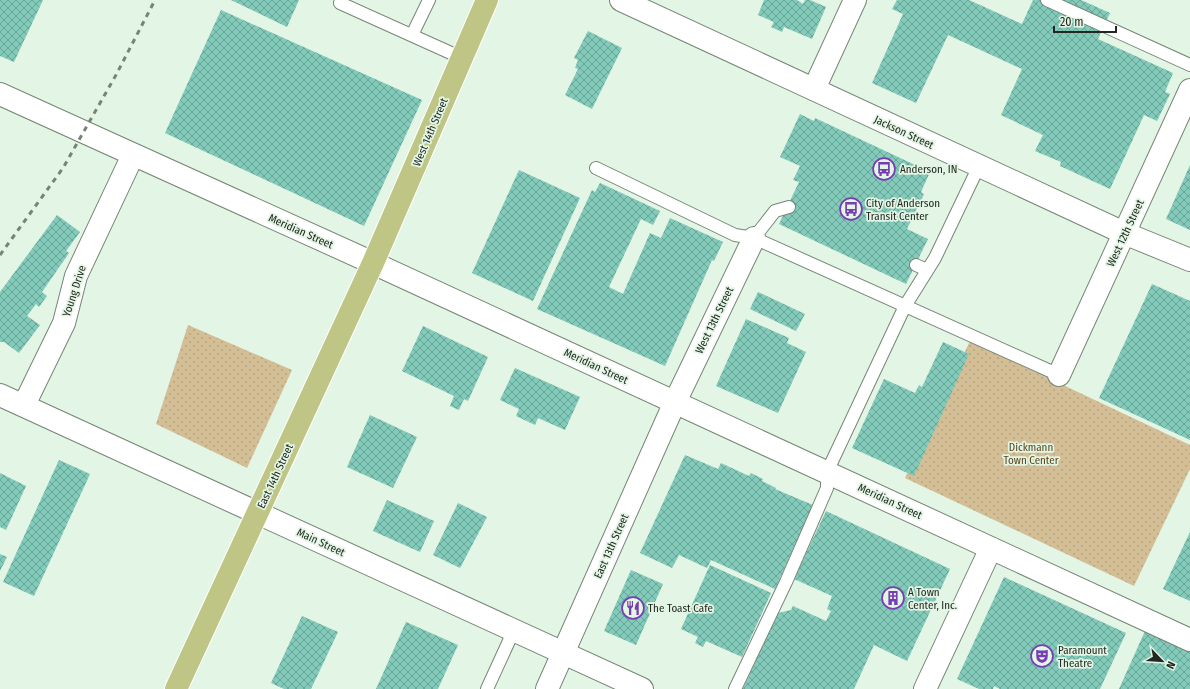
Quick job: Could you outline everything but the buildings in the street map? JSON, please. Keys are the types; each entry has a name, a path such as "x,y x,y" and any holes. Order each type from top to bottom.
{"main road":[{"name":"West 14th Street","path":"373,263 487,0"},
{"name":"East 14th Street","path":"176,689 373,263"}],"street":[{"path":"814,89 855,0"},
{"name":"Jackson Street","path":"629,2 1124,233 1190,260"},
{"name":"West 12th Street","path":"1059,375 1190,90"},
{"name":"Meridian Street","path":"0,94 373,263 1190,640"},
{"name":"Young Drive","path":"24,406 64,323 76,276 133,155"},
{"name":"West 13th Street","path":"675,402 754,238"},
{"name":"Main Street","path":"0,395 639,688"},
{"name":"East 13th Street","path":"547,689 675,402"},
{"path":"925,689 991,548"}],"lane":[{"path":"341,0 340,3 462,58"},
{"path":"412,35 429,0"},
{"path":"1047,0 1190,65"},
{"path":"735,689 786,582 827,488 827,472 905,306 935,258 979,166"},
{"path":"596,168 735,235 754,238 1059,375"},
{"path":"754,238 775,211 789,207"},
{"path":"916,265 927,270"},
{"path":"487,689 514,630"}],"green space":[{"path":"188,325 292,370 247,468 156,424"},
{"name":"Dickmann Town Center","path":"970,341 1190,445 1190,469 1134,586 905,478"}],"railway":[{"path":"0,255 63,168 116,75 155,0"}],"place":[{"name":"Anderson, IN","path":"884,169"},
{"name":"City of Anderson Transit Center","path":"851,209"},
{"name":"A Town Center, Inc.","path":"893,598"},
{"name":"The Toast Cafe","path":"633,608"},
{"name":"Paramount Theatre","path":"1042,656"}]}
